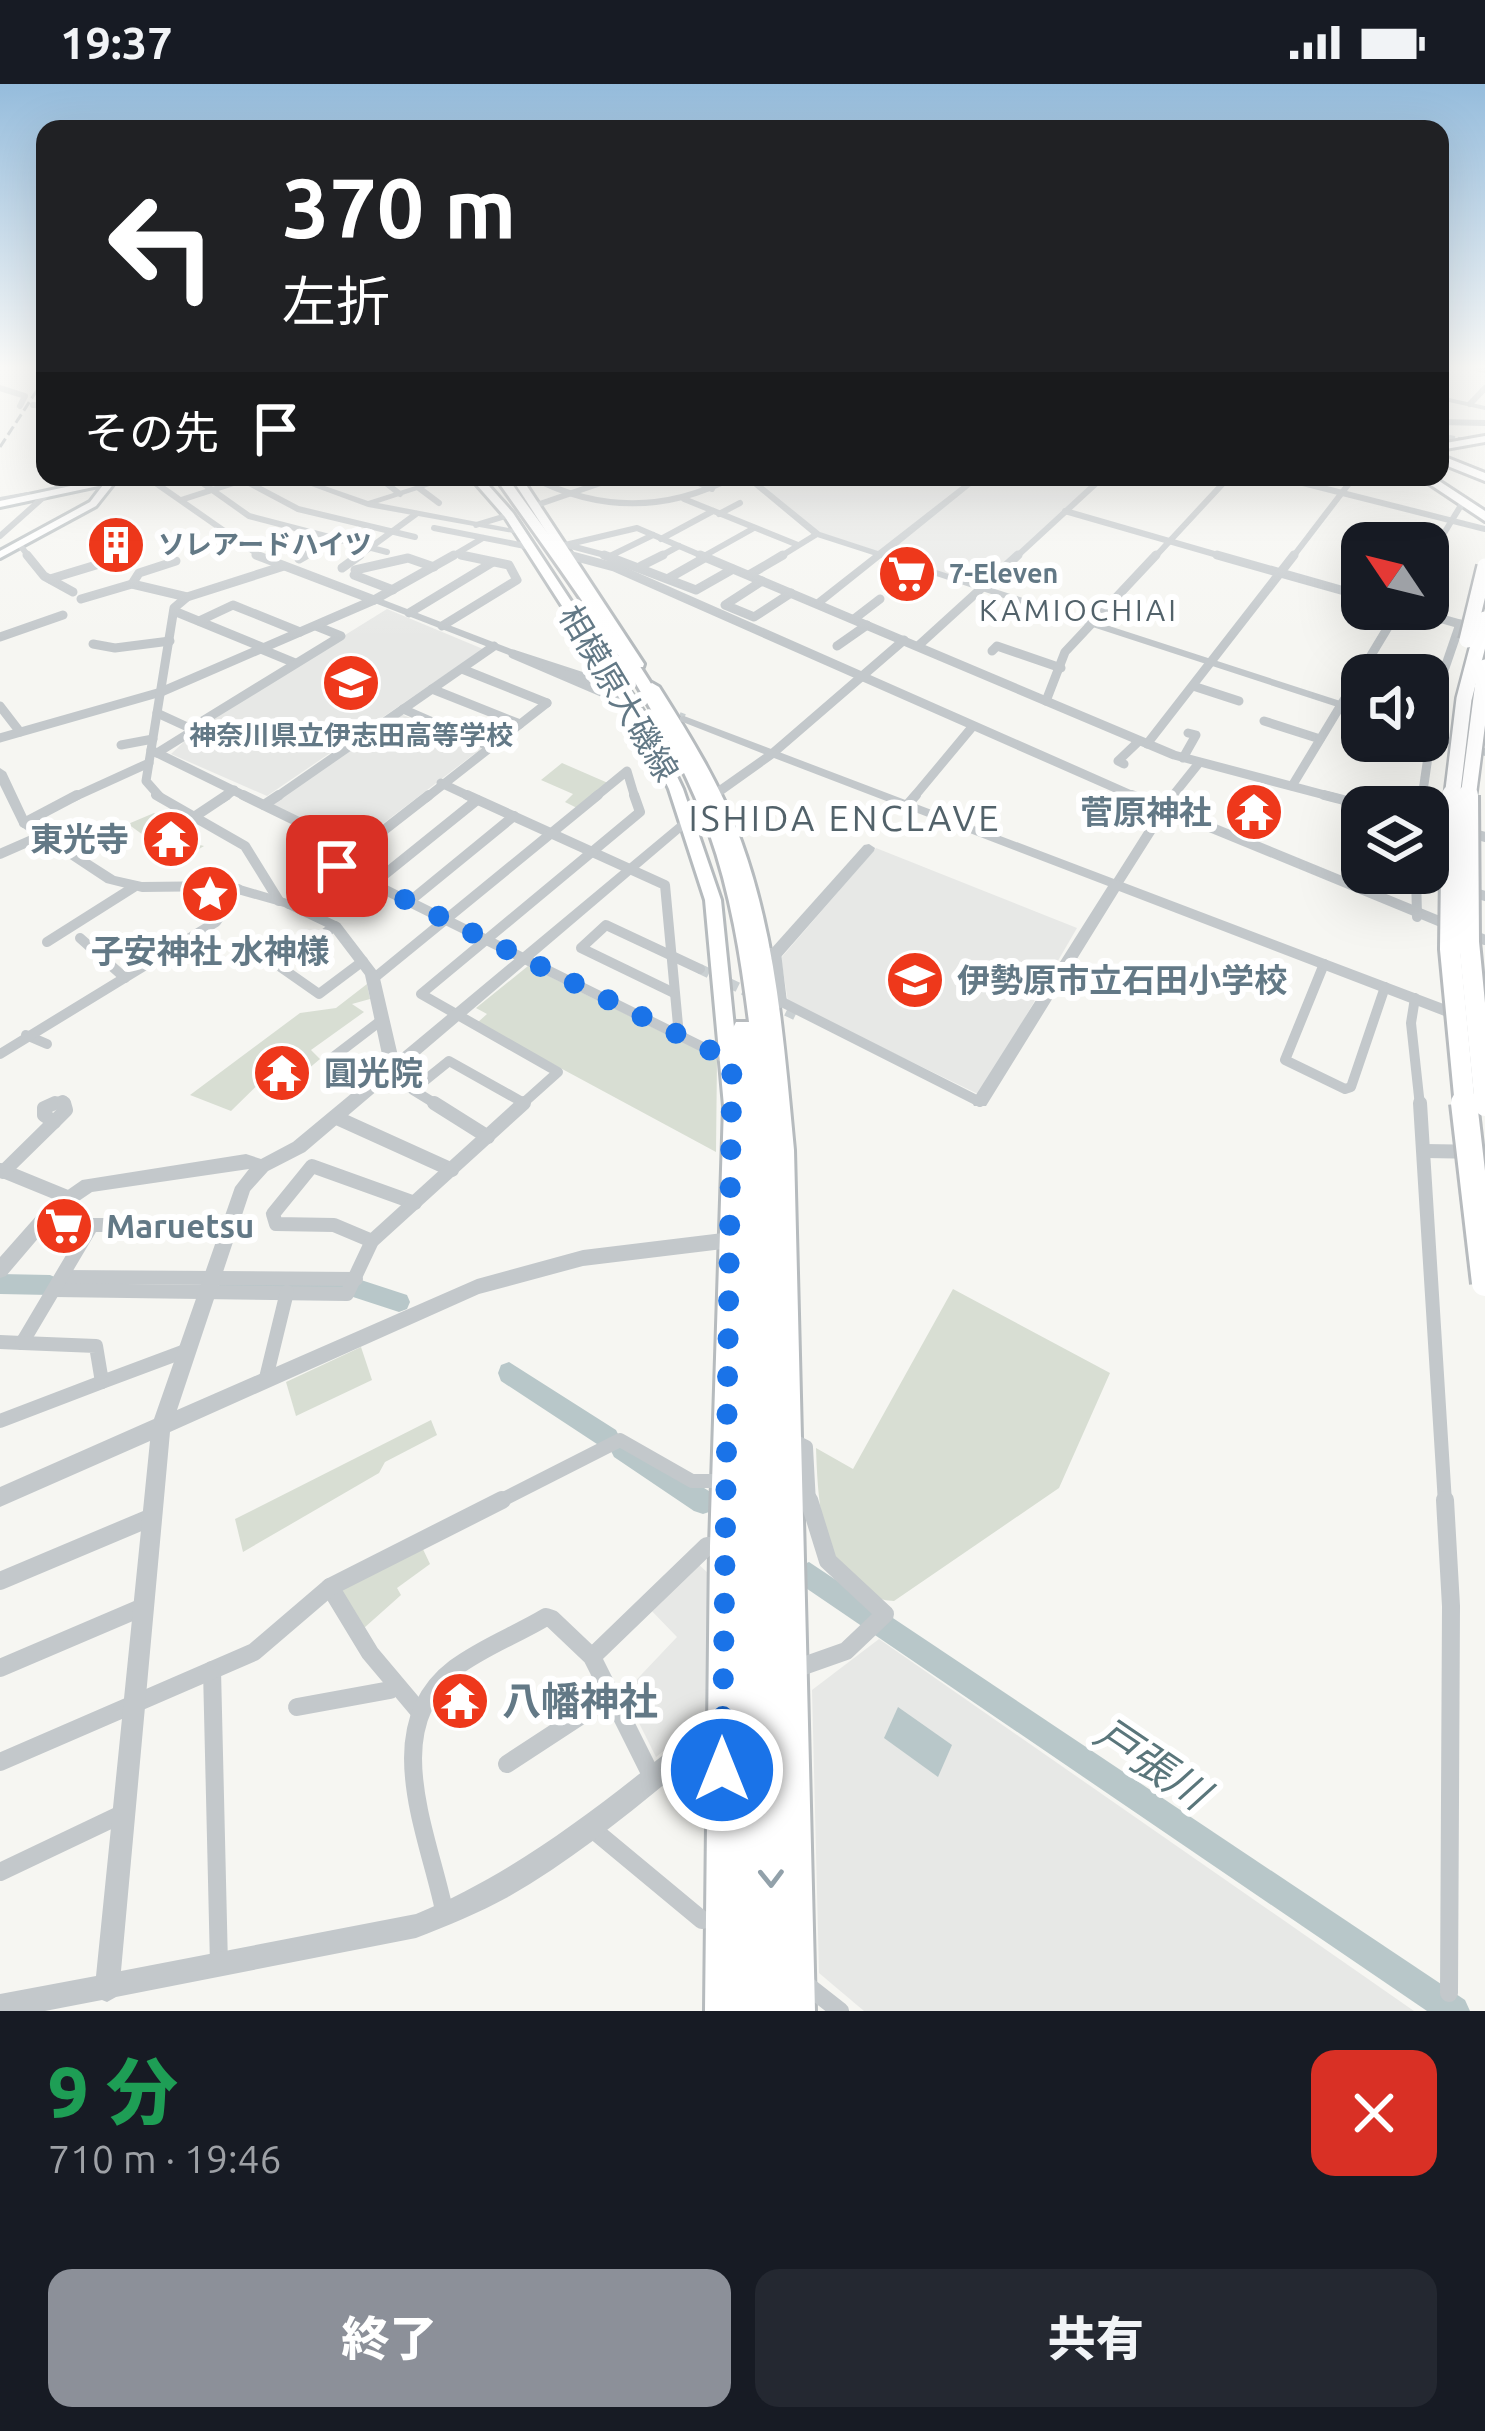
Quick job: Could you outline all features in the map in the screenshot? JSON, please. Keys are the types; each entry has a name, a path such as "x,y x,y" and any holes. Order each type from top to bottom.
{"highway":[{"path":"1449,467 1485,480"},
{"path":"1449,485 1485,496"},
{"path":"505,486 680,776 707,837 732,932 747,1099 748,2011"},
{"path":"1445,486 1485,517"},
{"path":"520,516 693,775 734,882 744,931 763,1098 772,2011"},
{"path":"1485,566 1469,622 1450,892 1485,1283"},
{"path":"1462,706 1485,619"},
{"path":"1485,666 1467,796 1467,912 1485,1107"},
{"path":"1467,796 1485,700"}],"main road":[{"path":"0,504 88,486"},
{"path":"0,555 101,499 108,486"},
{"name":"相模原大磯線","path":"485,486 566,548 714,795 735,843 769,953 784,1150 800,2011"},
{"name":"相模原大磯線","path":"505,486 530,547 663,760 713,901 732,1061 722,1546 721,2011"}],"street":[{"path":"160,486 249,552 611,696 626,695"},
{"path":"206,486 249,516 387,552"},
{"path":"181,500 223,486"},
{"path":"255,486 298,509 415,537"},
{"path":"317,486 368,504 476,525 520,516 592,486"},
{"path":"390,486 400,494"},
{"path":"368,504 424,486"},
{"path":"551,486 568,494 646,507 719,486"},
{"path":"707,486 714,489"},
{"path":"758,486 817,534 1340,705"},
{"path":"817,604 966,486"},
{"path":"918,646 1093,486"},
{"path":"1046,700 1065,652 1221,486"},
{"path":"1312,486 1485,529"},
{"path":"1118,761 1143,742 1193,686 1347,486"},
{"path":"418,488 433,501"},
{"path":"0,504 66,491"},
{"path":"0,536 45,497"},
{"path":"682,499 799,545"},
{"path":"1449,525 1463,502"},
{"path":"611,556 740,503"},
{"path":"637,529 646,507"},
{"path":"1066,511 1341,590"},
{"path":"342,568 416,514"},
{"path":"476,525 520,516"},
{"path":"669,578 754,528"},
{"path":"434,529 530,547"},
{"path":"566,548 637,529 1183,758 1341,799"},
{"path":"749,575 817,534"},
{"path":"299,559 331,538"},
{"path":"0,738 160,692 375,600 483,538"},
{"path":"641,566 698,538"},
{"path":"19,544 50,579 77,596 132,584 187,597"},
{"path":"566,548 611,556 696,590 733,569"},
{"path":"566,548 1417,917 1485,940"},
{"path":"442,626 517,580 509,566 458,553"},
{"path":"50,579 129,555"},
{"path":"393,590 355,572 408,558 434,567"},
{"path":"132,584 139,573 176,561"},
{"path":"409,613 493,562"},
{"path":"284,566 187,597 174,611 148,764 148,788 245,846 284,902"},
{"path":"312,577 325,570"},
{"path":"762,581 724,605 754,616 791,593"},
{"path":"854,620 875,600"},
{"path":"199,621 233,605 300,632"},
{"path":"174,611 295,663"},
{"path":"0,637 63,614"},
{"path":"1449,621 1485,632"},
{"path":"1449,662 1460,624"},
{"path":"842,641 867,625"},
{"path":"154,747 341,636 316,626"},
{"path":"1292,786 1389,630"},
{"path":"714,795 773,753 904,640"},
{"path":"93,644 115,648 170,641"},
{"path":"264,805 494,646"},
{"path":"992,651 997,646 1060,668"},
{"path":"513,654 613,686"},
{"path":"284,902 547,703 462,669"},
{"path":"1193,686 1239,701"},
{"path":"432,689 520,724"},
{"path":"0,706 20,732"},
{"path":"403,709 490,746"},
{"path":"157,713 191,728"},
{"path":"684,719 1485,1025"},
{"path":"1264,721 1320,739"},
{"path":"907,805 974,726"},
{"path":"1183,758 1196,735"},
{"path":"1449,741 1485,752"},
{"path":"121,745 154,747 354,849"},
{"path":"776,1004 980,1102 1163,807 1199,763"},
{"path":"24,823 123,766 148,764"},
{"path":"209,1284 346,1294 372,1241 558,1072 421,994 640,812 627,771 373,979"},
{"path":"0,772 24,823 111,880 134,887 197,884 242,890 284,902 334,926 373,979 392,1059 398,1065"},
{"path":"441,783 664,885 679,1036"},
{"path":"194,817 234,790"},
{"path":"374,883 477,800"},
{"path":"410,901 514,816"},
{"path":"1449,828 1485,837"},
{"path":"106,1989 161,1428 243,1186 262,1166 299,1147 685,831"},
{"path":"0,854 41,836"},
{"path":"769,953 868,848"},
{"path":"337,866 732,1061"},
{"path":"4,1057 26,1035 216,922 242,890 267,876"},
{"path":"1449,885 1485,896"},
{"path":"46,942 78,931 134,887"},
{"path":"1416,894 1417,917"},
{"path":"674,993 581,948 606,925 700,969"},
{"path":"334,926 279,966 319,994 363,961"},
{"path":"78,931 125,978"},
{"path":"1324,964 1285,1060 1345,1089 1351,1087 1385,987"},
{"path":"1415,998 1411,1023 1425,1151 1422,1192 1450,1606 1449,1993"},
{"path":"799,1017 838,1030"},
{"path":"367,1090 328,1061 383,1019"},
{"path":"26,1035 47,1044"},
{"path":"488,1137 413,1090 448,1061 524,1103"},
{"path":"335,1117 452,1170"},
{"path":"55,1121 2,1170 68,1196"},
{"path":"1425,1151 1485,1152"},
{"path":"0,1270 68,1196 109,1180 246,1161 262,1166"},
{"path":"372,1241 334,1225 276,1224 274,1214 313,1166 415,1203"},
{"path":"22,1343 92,1225 229,1225"},
{"path":"0,1496 443,1299 526,1272 600,1255 731,1240"},
{"path":"59,1282 356,1279"},
{"path":"266,1378 287,1292"},
{"path":"0,1342 96,1346 102,1382"},
{"path":"0,1421 185,1351"},
{"path":"790,1438 806,1447 809,1520 826,1564 881,1621 824,1662 795,1670"},
{"path":"0,1762 254,1652 330,1586 620,1440 692,1481 725,1481"},
{"path":"0,1581 152,1517"},
{"path":"592,1657 707,1546 722,1546"},
{"path":"330,1586 395,1684 418,1710"},
{"path":"0,1668 143,1607"},
{"path":"446,1916 415,1791 411,1751 418,1710 448,1673 505,1649 546,1617 592,1657 652,1777"},
{"path":"212,1670 219,1966"},
{"path":"297,1707 390,1690 395,1684"},
{"path":"507,1764 614,1694"},
{"path":"0,2008 446,1916 498,1894 722,1723"},
{"path":"0,1872 122,1814"},
{"path":"590,1827 702,1920"},
{"path":"799,1979 840,2011"}],"shaded area":[{"path":"761,486 1091,486 981,585 812,530"},
{"name":"神奈川県立伊志田高等学校","path":"387,609 483,649 267,796 171,754 205,722"},
{"path":"401,714 482,748 355,845 272,805"},
{"path":"562,763 608,783 577,808 565,802 573,794 541,780"},
{"path":"154,813 204,846 179,861 128,824"},
{"name":"伊勢原市立石田小学校","path":"876,848 1077,928 980,1095 788,1002 781,958"},
{"path":"528,966 717,1059 716,1152 477,1023 487,1014 476,1008"},
{"path":"367,984 370,999 352,1004 364,1012 311,1050 320,1059 307,1070 285,1058 231,1111 190,1095 300,1013 336,1008"},
{"path":"953,1289 1110,1373 1059,1488 894,1601 869,1595 837,1565 822,1518 816,1448 853,1469"},
{"path":"361,1347 372,1380 296,1416 286,1382"},
{"path":"431,1420 437,1435 385,1462 379,1473 243,1552 235,1519"},
{"path":"421,1545 430,1564 397,1588 401,1595 364,1628 340,1588"},
{"path":"696,1562 710,1575 708,1715 656,1757 624,1693 677,1637 649,1608"},
{"path":"879,1639 1414,2011 864,2011 819,1973 812,1690"},
{"path":"898,1707 952,1745 938,1777 884,1738"}],"waterway":[{"name":"戸張川","path":"0,1284 50,1285"},
{"name":"戸張川","path":"229,1285 341,1287"},
{"name":"戸張川","path":"358,1289 399,1302"},
{"name":"戸張川","path":"509,1373 608,1438"},
{"name":"戸張川","path":"622,1449 703,1502"},
{"name":"戸張川","path":"809,1575 1454,2011"}],"tunnel":[{"path":"619,694 684,719"},
{"path":"700,969 799,1017"}],"place":[{"name":"ソレアードハイツ","path":"116,545"},
{"name":"7-Eleven","path":"907,574"},
{"name":"神奈川県立伊志田高等学校","path":"351,683"},
{"name":"菅原神社","path":"1254,812"},
{"name":"東光寺","path":"171,839"},
{"name":"子安神社 水神様","path":"210,894"},
{"name":"伊勢原市立石田小学校","path":"915,980"},
{"name":"圓光院","path":"282,1073"},
{"name":"Maruetsu","path":"64,1226"},
{"name":"八幡神社","path":"460,1701"}],"district":[{"name":"KAMIOCHIAI","path":"1079,611"},
{"name":"ISHIDA ENCLAVE","path":"845,818"}],"route":[{"path":"337,866 732,1061 722,1770"}]}
